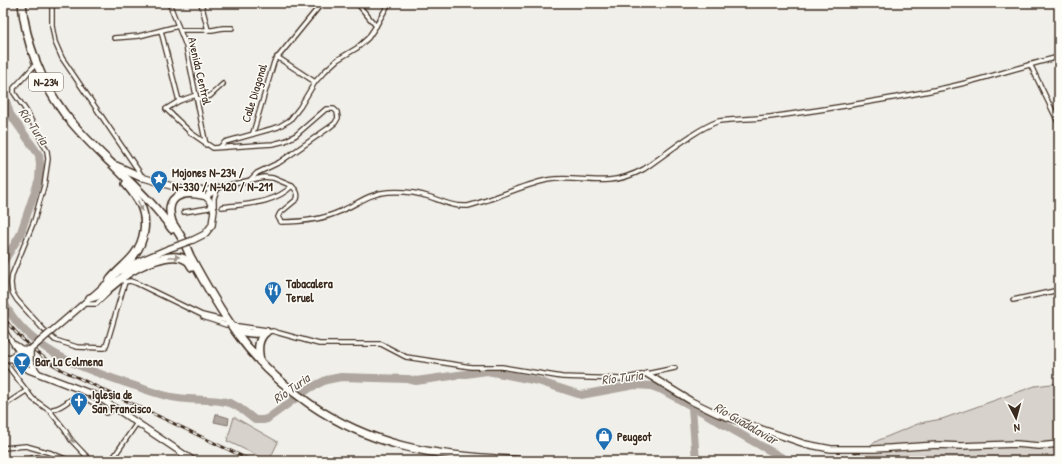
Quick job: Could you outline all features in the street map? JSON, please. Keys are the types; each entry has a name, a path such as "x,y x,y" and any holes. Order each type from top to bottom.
{"highway":[{"name":"N-234","path":"22,3 25,26 37,64 49,88 64,112 80,132 165,220 190,256 231,325 260,361 288,388 306,402 345,425 375,438 403,446 436,452 523,461"},
{"path":"112,164 141,177"},
{"path":"110,280 136,252 141,242 144,227 141,205 123,180 121,173"},
{"path":"190,256 172,222 169,211 170,206 173,200 181,194 191,193 204,196"},
{"path":"90,298 98,296 125,275 139,267 168,257 181,257 187,260 220,308"},
{"path":"231,325 237,330 243,332 269,332"},
{"path":"260,361 258,351 259,344 263,335 269,332"}],"main road":[{"path":"3,359 18,358 30,350 123,270 135,263 193,240 208,231 214,221 212,203 204,196 141,177"},
{"path":"15,345 21,349 30,350"},
{"path":"30,350 31,364 37,372"},
{"path":"18,358 23,367 92,393 194,461"},
{"path":"647,374 691,401 718,414 806,444 831,449 875,449 938,445 961,446 1016,444 1039,446 1059,444"}],"street":[{"path":"52,3 54,42 62,58 140,173 141,177"},
{"name":"Avenida Central","path":"169,3 186,46 206,144"},
{"path":"201,3 208,30"},
{"name":"Calle Diagonal","path":"253,133 274,62 322,3"},
{"path":"357,3 376,26"},
{"path":"219,147 225,142 278,127 290,120 300,107 315,82 337,60 361,44 376,26 389,3"},
{"path":"114,38 139,36 178,26"},
{"path":"180,30 232,28"},
{"path":"161,31 178,101"},
{"path":"277,57 315,82"},
{"path":"204,196 209,192 251,179 269,177 292,186 298,195 297,199 280,213 278,217 281,222 326,217 342,211 372,195 390,192 420,194 448,204 468,206 548,180 562,178 608,181 621,179 644,170 698,132 719,121 776,116 940,89 1059,57"},
{"path":"37,64 14,88 14,93 27,112 47,151 48,159 44,186 34,221 12,275 11,287 14,296 42,329 55,340 77,347 105,348 125,282"},
{"path":"1030,64 1059,124"},
{"path":"223,84 210,96 196,96 178,101 166,110 191,134 213,148 273,144 285,141 296,135 326,110 334,109 337,112 338,118 330,127 280,162 257,173 251,179"},
{"path":"222,207 258,202 272,198 287,191 292,186"},
{"path":"184,190 218,189"},
{"path":"184,212 212,209 214,198 218,189"},
{"path":"82,305 96,304 119,284 130,281 202,315 231,325"},
{"path":"1013,300 1059,290"},
{"path":"3,328 15,345 18,358 15,374"},
{"path":"269,332 319,344 381,344 406,357 471,367 502,367 569,378 622,379 676,368"},
{"path":"3,359 33,399 53,412 71,440 88,460"},
{"path":"3,406 26,391"},
{"path":"53,412 74,398 82,397 107,413 114,407"},
{"path":"111,461 137,423"},
{"path":"3,448 26,446 51,452 70,461"},
{"path":"23,461 37,457 46,461"}],"shaded area":[{"path":"1059,383 1059,457 1055,461 843,461 879,440 920,423 942,419 1035,386"},
{"path":"216,414 229,418 228,425 214,422"},
{"path":"234,417 278,442 269,461 227,441"}],"waterway":[{"name":"Río Turia","path":"3,91 10,114 39,155 40,165 39,179 20,235 3,263"},
{"name":"Río Turia","path":"3,301 13,318 26,332 40,344 72,363 165,396 184,399 225,401 240,408 255,420 267,419 310,388 326,380 341,377 408,379 416,381 487,371 538,381 581,395 635,385 651,386 662,390 708,415 788,461"},
{"path":"692,407 696,461"}],"railway":[{"path":"3,317 16,333 30,346 45,359 62,370 252,461"}],"place":[{"name":"Mojones N-234 / N-330 / N-420 / N-211","path":"159,194"},
{"name":"Tabacalera Teruel","path":"273,305"},
{"name":"Bar La Colmena","path":"22,376"},
{"name":"Iglesia de San Francisco","path":"79,416"},
{"name":"Peugeot","path":"604,451"}],"water label":[{"name":"Río Guadalaviar","path":"746,423"}]}
